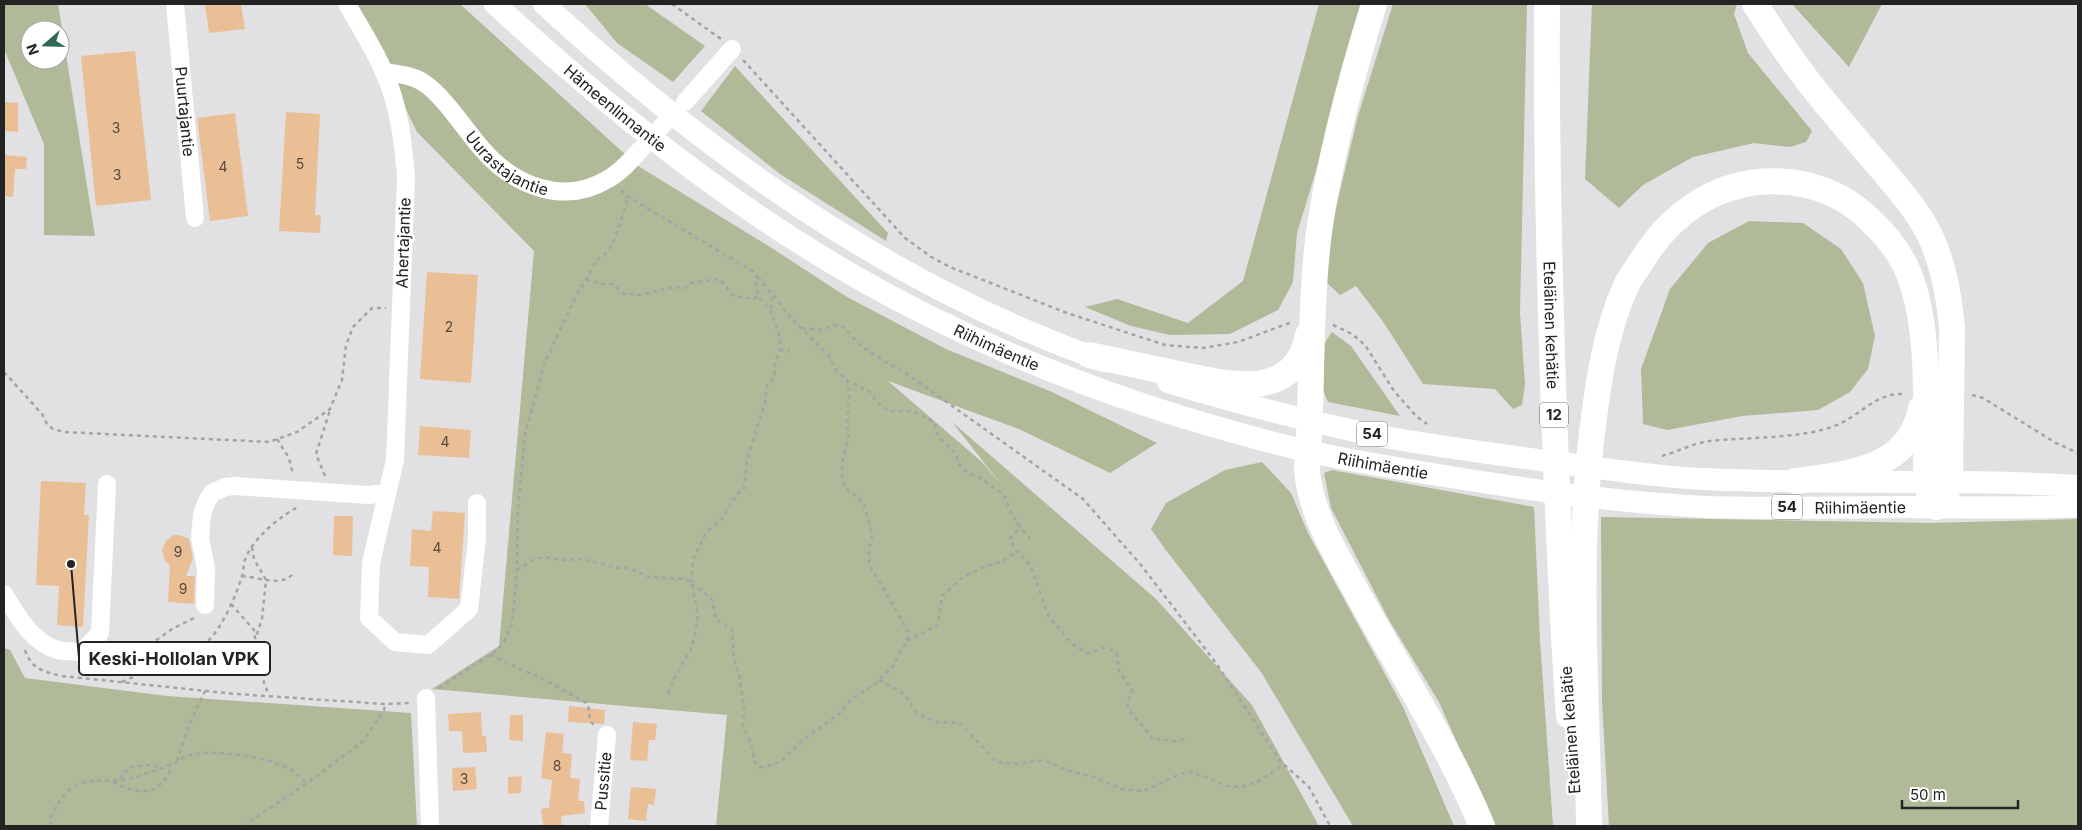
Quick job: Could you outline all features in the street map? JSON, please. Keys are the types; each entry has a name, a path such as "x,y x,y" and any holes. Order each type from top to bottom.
{"highway":[{"path":"1374,4 1345,106 1330,173 1320,232 1307,470 1309,491 1317,516 1427,717 1482,826"},
{"name":"Eteläinen kehätie","path":"1547,4 1546,104 1558,515 1566,682 1577,826"},
{"path":"1755,4 1810,83 1900,191 1918,216 1934,244 1950,302 1952,327 1938,481"},
{"path":"1589,826 1584,663 1583,530 1594,417 1601,368 1612,324 1626,284 1661,232 1676,218 1709,196 1726,189 1759,182 1778,181 1814,187 1850,203 1878,227 1895,248 1908,272 1920,316 1938,481 1944,500 1936,507"},
{"path":"1089,355 1221,383 1253,385 1282,376 1293,368 1302,354 1314,318"},
{"path":"1796,481 1852,472 1890,458 1901,449 1916,427 1925,373"}],"main road":[{"name":"Hämeenlinnantie","path":"495,4 581,79 742,205"},
{"name":"Hämeenlinnantie","path":"544,4 634,82 767,186"},
{"name":"Riihimäentie","path":"767,186 867,250 942,291 1031,332 1089,355 1207,394 1310,421 1431,435 1648,465 1702,479 1938,481 2078,486"},
{"name":"Riihimäentie","path":"742,205 793,239 925,315 1009,353 1135,403 1308,451 1539,491 1638,502 1706,506 2078,506"}],"street":[{"name":"Puurtajantie","path":"175,4 195,218"},
{"name":"Ahertajantie","path":"347,4 384,72 396,109 403,142 406,177 395,460 371,562 369,618 394,642 428,646 469,609 477,539 477,503"},
{"path":"685,102 732,49"},
{"name":"Uurastajantie","path":"384,72 407,76 425,83 484,151 515,177 547,191 569,192 589,188 609,179 642,148"},
{"path":"4,594 27,629 49,647 82,652 100,633 107,484"},
{"path":"205,609 206,569 201,549 200,523 207,501 216,490 235,486 368,495 386,493"},
{"path":"426,698 430,826"},
{"name":"Pussitie","path":"599,826 607,736"}],"path":[{"path":"672,4 732,49 905,238 933,258 950,267 1067,313 1165,345 1203,348 1238,342 1314,318 1352,334 1365,345 1394,391 1431,435"},
{"path":"609,179 627,196 715,250 751,269 792,319 829,356 833,367 847,380 870,392 876,401 888,411 913,411 934,422 938,436 956,454 959,464 966,472 978,477 1004,495 1012,514 1030,539"},
{"path":"27,629 24,644 26,653 33,666 40,671 62,676 205,691 385,704 410,703 426,698 460,673 490,655 504,642 512,624 517,570 518,509 526,434 545,362 586,279 597,260 613,244 626,206 627,196"},
{"path":"757,276 758,296 771,310"},
{"path":"586,279 600,284 613,284 624,294 644,294 675,287 685,288 690,283 720,279 733,296 753,299 758,296"},
{"path":"668,694 691,649 695,634 698,616 692,583 693,560 706,533 724,517 738,493 744,488 747,460 765,402 767,386 774,378 775,364 780,350 780,338 771,310 772,296"},
{"path":"120,683 206,643 218,628 231,604 242,576 246,557 252,548 283,516 329,492 326,478 316,454 330,409 342,380 346,345 353,327 372,308 400,308"},
{"path":"802,328 819,330 837,325 843,327 861,346 888,364 903,371 1083,499 1141,565 1216,664 1284,764 1310,787 1330,826"},
{"path":"780,350 790,350"},
{"path":"4,372 42,414 47,424 53,429 64,432 269,442 297,432 330,409"},
{"path":"517,570 533,560 544,557 563,560 582,559 618,568 630,568 649,577 685,579 692,583 713,601 715,618 732,630 734,660 739,674 744,710 743,727 751,743 755,762 760,767 780,762 813,731 839,714 850,700 879,680 893,666 907,641 908,628 870,564 869,551 872,535 864,504 847,490 842,480 842,463 849,435 847,427 849,394 847,380"},
{"path":"1648,465 1662,456 1707,441 1813,432 1839,424 1883,397 1893,394 1904,394"},
{"path":"1967,394 1983,398 2056,443 2078,453"},
{"path":"276,439 289,458 294,478 300,490"},
{"path":"1018,521 1017,530 1010,539 1014,547 1019,550 1033,570 1035,582 1048,616 1075,646 1087,653 1104,648 1114,650 1117,655 1119,671 1132,690 1127,706 1137,720 1148,729 1152,739 1176,741 1189,738"},
{"path":"252,548 254,559 266,580 262,619 255,641"},
{"path":"907,641 938,625 942,596 963,578 989,565 1003,561 1019,550"},
{"path":"242,576 266,580 284,580 294,573"},
{"path":"231,604 254,630 255,641 261,648 264,658 263,675 267,690 263,694"},
{"path":"148,646 205,609"},
{"path":"82,652 99,655 113,654 148,646 156,647 171,654 173,659"},
{"path":"490,655 545,680 588,704 590,721 607,736"},
{"path":"879,680 904,694 917,714 938,722 960,723 997,762 1017,764 1042,760 1069,771 1094,777 1121,789 1144,791 1180,774 1192,772 1227,786 1242,787 1259,781 1284,764"},
{"path":"176,763 188,726 205,691"},
{"path":"243,826 306,784 362,742 384,710 385,704"},
{"path":"51,826 51,814 68,791 85,781 111,782 139,776 176,763 184,757 207,752 228,752 261,759 294,772 306,784"},
{"path":"119,780 130,767 150,765 161,768"},
{"path":"111,782 126,788 147,792 163,781 171,769 170,765"}],"green space":[{"path":"4,4 58,4 61,20 20,20 20,70 69,70 95,236 44,235 44,144 4,49"},
{"path":"354,4 460,4 638,166 767,245 847,297 946,349 1052,392 1157,443 1110,473 1019,429 888,381 982,462 1001,484 952,422 1156,599 1252,705 1319,826 716,826 727,715 432,689 499,646 534,251 417,132"},
{"path":"585,4 645,4 705,46 673,82 617,43"},
{"path":"1319,4 1367,4 1297,233 1293,282 1278,310 1230,334 1170,335 1131,326 1085,307 1117,299 1188,323 1243,281"},
{"path":"1393,4 1527,4 1520,313 1525,384 1522,405 1513,409 1495,389 1423,384 1384,323 1356,286 1340,295 1325,281 1332,224 1358,116"},
{"path":"1592,4 1737,4 1734,14 1748,53 1812,131 1806,142 1790,147 1754,143 1693,157 1643,185 1619,208 1585,179"},
{"path":"1792,4 1882,4 1849,67"},
{"path":"735,66 888,233 886,241 780,174 701,111"},
{"path":"1749,221 1803,223 1841,249 1863,283 1875,336 1868,369 1850,392 1818,410 1742,416 1667,430 1643,424 1641,369 1670,289 1708,243"},
{"path":"1332,332 1351,346 1400,416 1328,402 1323,390 1324,344"},
{"path":"1262,462 1291,493 1308,533 1403,707 1454,826 1353,826 1261,672 1151,529 1166,503 1225,470"},
{"path":"1332,470 1534,507 1540,640 1553,826 1494,826 1439,702 1389,620 1331,508 1324,473"},
{"path":"1601,517 1929,523 2078,519 2078,826 1609,826 1602,701"},
{"path":"4,648 10,650 25,678 167,696 411,713 417,826 4,826"}],"building":[{"path":"205,4 241,4 245,29 209,33"},
{"path":"135,51 151,200 96,206 81,56"},
{"path":"4,102 18,103 18,132 4,131"},
{"path":"286,112 320,114 315,215 321,215 320,233 279,231"},
{"path":"235,113 248,216 210,221 197,118"},
{"path":"4,155 27,157 26,169 15,169 13,197 4,196"},
{"path":"427,272 478,275 471,383 420,379"},
{"path":"420,426 471,430 469,458 418,455"},
{"path":"41,481 86,483 84,515 89,515 83,627 57,625 59,586 36,585"},
{"path":"433,511 465,513 459,599 428,597 429,567 410,566 412,529 431,531"},
{"path":"334,516 353,516 352,556 333,555"},
{"path":"174,535 189,539 193,558 186,576 195,576 194,604 168,602 170,566 165,560 162,550 166,541"},
{"path":"569,706 605,710 604,724 568,722"},
{"path":"481,712 482,736 486,736 487,752 463,753 462,731 449,731 448,714"},
{"path":"510,715 523,715 523,741 509,740"},
{"path":"633,722 657,724 655,740 649,740 647,761 630,760"},
{"path":"546,732 564,734 562,753 572,754 570,778 580,779 578,801 584,801 585,813 561,816 562,826 543,826 541,809 549,808 552,780 541,778"},
{"path":"475,767 477,789 453,791 452,768"},
{"path":"522,776 521,793 508,794 508,777"},
{"path":"631,787 656,789 654,805 648,804 646,821 628,819"}],"place":[{"name":"Keski-Hollolan VPK","path":"71,564"}]}
